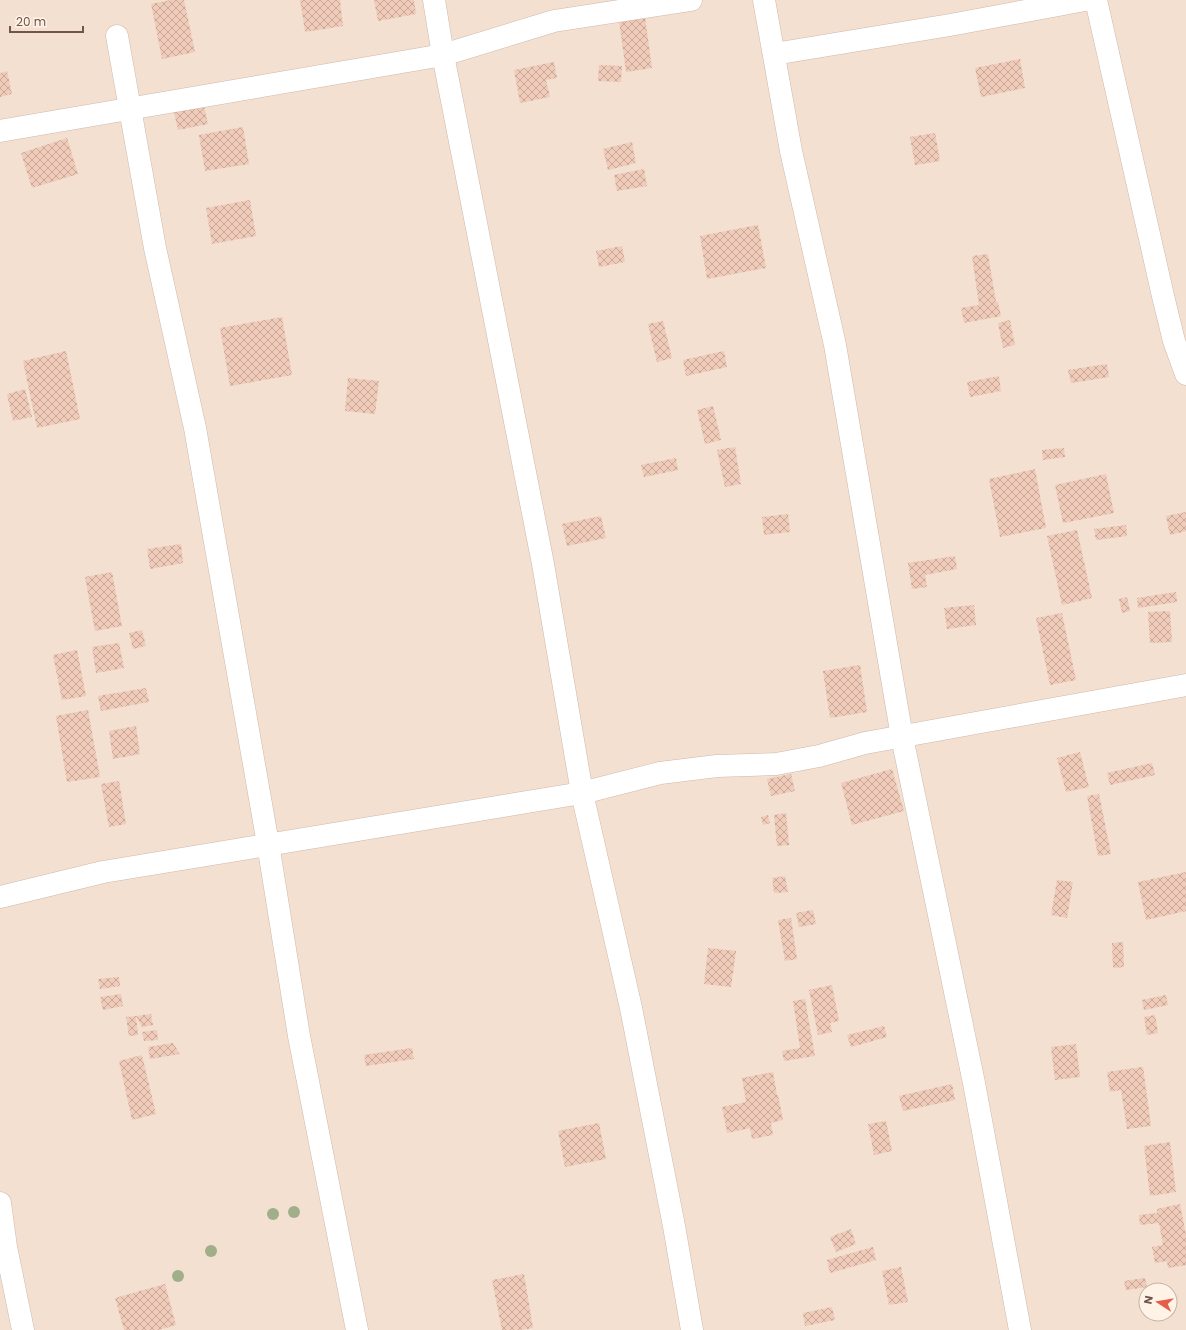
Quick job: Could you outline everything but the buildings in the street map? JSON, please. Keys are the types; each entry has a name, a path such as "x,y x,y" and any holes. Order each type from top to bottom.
{"street":[{"path":"434,0 443,56 543,564 582,793 631,1008 674,1226 692,1330"},
{"path":"0,131 443,56 554,20 691,0"},
{"path":"764,0 791,151 835,344 902,737 974,1083 1020,1330"},
{"path":"774,54 1085,0"},
{"path":"1096,0 1163,296 1174,341 1186,374"},
{"path":"117,36 155,248 195,428 268,844 299,1036 357,1330"},
{"path":"0,897 103,872 582,793 660,773 717,766 776,764 819,756 865,743 1186,685"},
{"path":"0,1203 6,1247 23,1330"}],"shaded area":[{"path":"0,0 1186,0 1186,1330 0,1330"}]}
